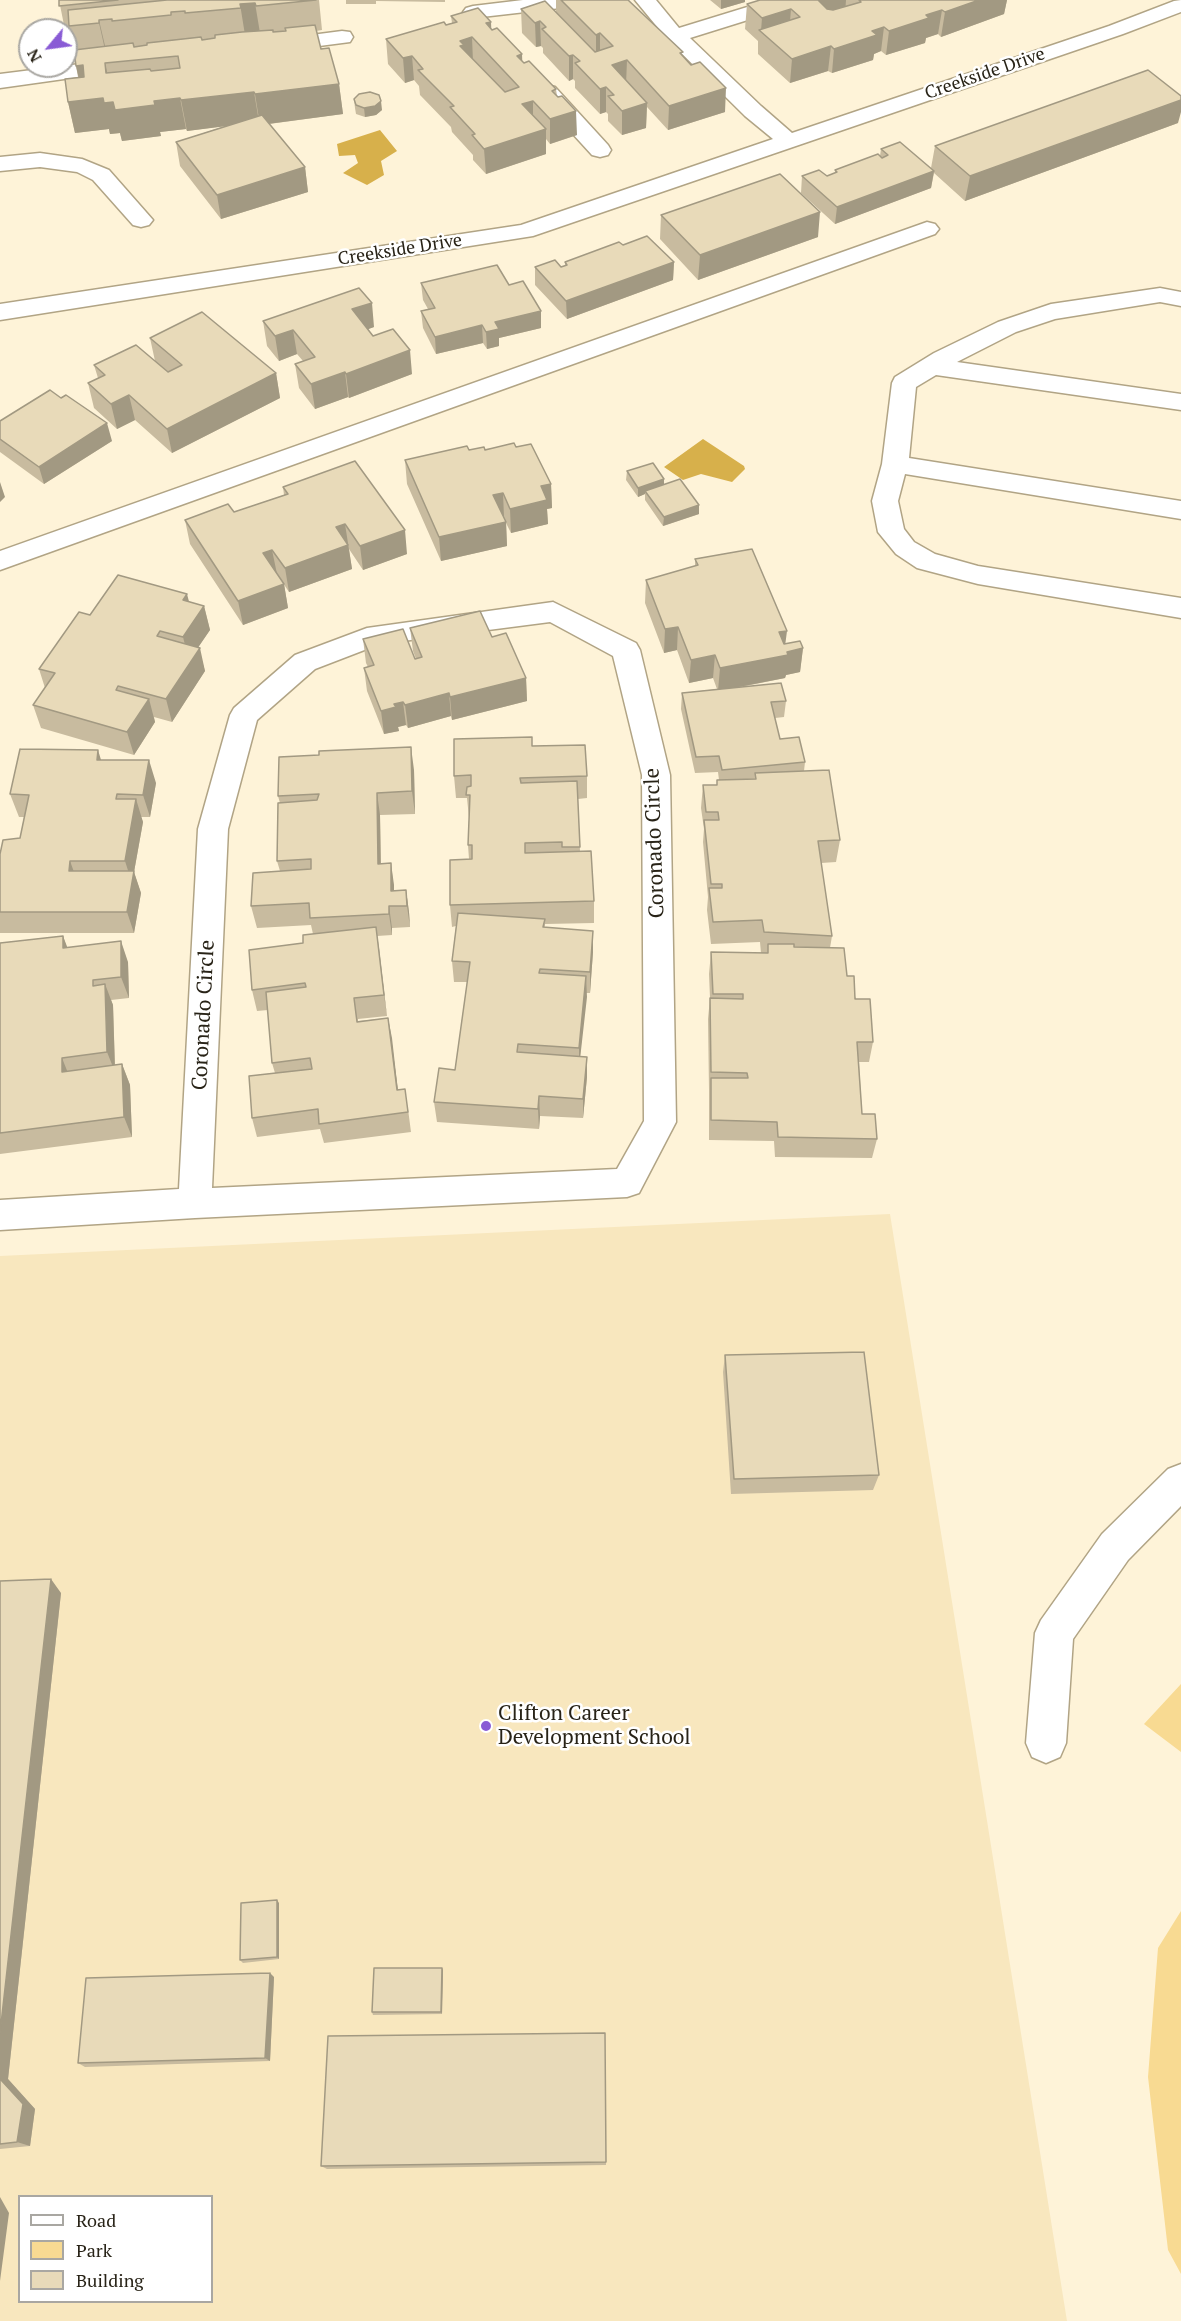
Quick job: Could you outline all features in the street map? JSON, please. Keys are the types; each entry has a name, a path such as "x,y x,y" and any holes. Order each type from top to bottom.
{"street":[{"path":"489,29 473,12 578,0"},
{"path":"645,0 675,36 753,111 789,141"},
{"path":"675,36 792,0"},
{"name":"Creekside Drive","path":"0,312 525,231 1116,30 1181,5"},
{"path":"248,49 342,37"},
{"path":"0,81 142,62"},
{"path":"536,81 600,150"},
{"path":"0,164 40,160 82,166 101,175 141,220"},
{"path":"0,561 927,229"},
{"path":"1181,299 1160,295 1051,312 1007,327 904,383 895,464 885,501 891,532 905,548 926,561 978,575 1181,608"},
{"path":"932,366 1181,402"},
{"path":"895,464 1181,510"},
{"name":"Coronado Circle","path":"0,1215 195,1203 627,1183 660,1122 656,775 626,650 553,612 377,635 305,662 244,715 213,829 195,1203"},
{"path":"1046,1743 1054,1633 1115,1547 1181,1481"}],"shaded area":[{"path":"380,130 397,151 381,161 384,175 367,185 343,173 358,163 355,155 339,156 337,144"},
{"path":"703,439 744,466 745,469 732,482 701,474 683,480 664,467"},
{"name":"Clifton Career Development School","path":"890,1214 1067,2321 0,2321 0,1256"}],"green space":[{"path":"1181,1684 1181,1752 1144,1724"},
{"path":"1181,1911 1181,2274 1168,2250 1148,2077 1158,1948"}],"building":[{"path":"59,0 118,0 59,6"},
{"path":"167,0 316,0 256,6 255,3 240,4 241,8 171,12 171,15 112,21 112,19 99,20 99,23 78,25 78,18 68,18 68,10"},
{"path":"561,0 628,0 683,52 680,53 691,65 700,62 726,88 669,106 627,60 612,65 647,103 622,111 608,96 614,95 606,87 600,89 575,63 580,61 573,55 569,56 542,29 546,27 540,21 535,23 521,9 545,1 595,52 613,46 600,33 596,35"},
{"path":"760,0 818,0 827,9 833,10 861,2 859,0 979,0 945,12 942,10 926,15 929,18 889,31 884,27 872,31 877,35 834,49 831,46 792,59 759,30 800,17 791,9 762,18 747,4"},
{"path":"478,8 491,22 486,23 492,30 497,28 522,54 517,56 524,63 529,61 556,89 552,91 558,97 562,96 576,111 550,119 533,101 522,104 546,129 484,149 472,135 475,134 450,107 454,106 418,70 423,69 412,56 403,58 386,39 444,22 446,25 457,22 451,16","holes":["472,37 519,87 505,92 460,46 464,45 460,41"]},
{"path":"315,25 321,49 329,48 339,84 255,94 254,92 154,101 155,105 115,110 113,102 104,103 103,98 68,102 65,79 84,77 83,65 78,66 78,50 133,43 134,47 147,45 147,43 201,37 202,40 215,38 215,35 242,32 286,31 285,28","holes":["178,56 180,68 151,71 150,69 106,73 105,63"]},
{"path":"1148,70 1181,96 1181,100 970,176 935,146"},
{"path":"370,92 379,95 381,101 375,106 364,108 356,105 354,99 359,94"},
{"path":"262,115 305,167 217,195 176,142"},
{"path":"900,142 934,171 837,207 802,176 819,170 827,176 837,172 835,170 878,154 882,158 888,155 881,149"},
{"path":"780,174 820,212 700,255 661,215"},
{"path":"647,236 674,262 566,301 535,267 555,260 561,267 567,265 565,262 619,242 623,245"},
{"path":"497,265 509,285 523,281 541,311 495,322 499,329 486,332 482,325 435,337 421,311 435,308 421,283"},
{"path":"359,288 372,303 352,309 373,336 393,329 410,350 346,374 345,372 311,384 295,364 315,357 293,330 275,336 263,321"},
{"path":"202,312 276,373 167,429 129,395 111,404 88,383 105,375 94,365 136,345 168,372 182,365 150,338"},
{"path":"50,390 61,398 66,395 107,423 39,467 0,439 0,421"},
{"path":"514,443 516,447 531,444 551,484 541,486 547,500 510,509 503,493 493,495 506,522 439,537 405,460 467,446 469,450 484,447 485,450"},
{"path":"355,461 405,530 360,546 345,524 336,527 348,545 285,568 272,550 263,553 284,584 238,601 185,520 228,504 234,512 288,494 283,487"},
{"path":"653,463 664,479 638,488 627,471"},
{"path":"680,479 699,505 664,517 645,491"},
{"path":"752,549 787,631 779,632 784,644 800,641 803,648 787,652 788,655 720,668 715,655 691,660 678,627 665,629 646,580 698,565 695,559"},
{"path":"118,575 187,594 183,600 204,606 183,637 160,631 157,636 200,648 166,699 118,686 116,690 149,699 127,732 33,705 55,673 39,669 79,612 90,615"},
{"path":"480,611 492,637 506,633 526,678 450,697 449,693 405,705 403,702 394,704 396,707 381,711 364,668 374,665 363,639 403,629 415,659 422,657 410,628"},
{"path":"781,683 786,701 771,702 780,739 799,737 805,762 722,770 719,756 696,757 682,693"},
{"path":"532,737 532,746 585,745 587,776 520,778 521,783 577,781 580,847 562,847 562,842 525,843 525,853 591,851 594,901 450,905 450,860 472,859 472,845 468,845 470,795 466,795 467,787 471,786 471,775 454,776 454,739"},
{"path":"411,747 412,791 377,793 378,864 391,863 391,891 406,890 407,906 389,906 389,914 310,918 309,903 251,906 253,873 311,869 311,859 277,861 278,803 317,800 319,794 278,796 279,757 319,755 319,751"},
{"path":"20,749 98,750 97,760 149,760 143,795 117,794 116,799 136,799 125,861 70,861 69,871 134,871 127,912 0,912 0,854 3,840 20,838 29,795 10,794"},
{"path":"829,770 840,840 818,841 832,936 764,932 762,920 713,922 709,888 722,888 722,884 711,884 704,820 719,820 718,812 706,812 703,785 717,785 717,780 756,779 755,773"},
{"path":"458,913 545,919 543,927 593,931 590,972 540,969 539,973 586,976 579,1048 518,1044 517,1052 587,1057 583,1099 539,1096 538,1109 434,1102 439,1068 455,1070 470,962 452,961"},
{"path":"376,927 384,995 354,998 357,1022 388,1018 397,1090 405,1089 408,1112 319,1124 318,1109 252,1118 249,1076 312,1069 310,1058 272,1063 266,992 306,987 305,983 252,990 249,950 303,943 303,935"},
{"path":"63,936 63,948 121,941 121,977 93,980 93,986 105,984 107,1052 62,1058 62,1072 122,1064 124,1117 0,1133 0,943"},
{"path":"768,944 844,948 847,976 854,976 855,999 870,999 873,1042 857,1042 862,1114 875,1114 877,1139 778,1137 777,1122 711,1120 711,1078 748,1078 747,1073 711,1072 710,998 743,999 743,994 713,994 711,952 768,953"},
{"path":"864,1352 879,1475 734,1479 725,1355"},
{"path":"51,1579 0,2033 0,1581"},
{"path":"277,1900 277,1957 240,1960 241,1903"},
{"path":"374,1968 442,1968 441,2012 372,2012"},
{"path":"270,1973 265,2058 78,2063 86,1978"},
{"path":"605,2033 606,2162 321,2166 328,2036"},
{"path":"0,2079 23,2104 17,2142 0,2144"}],"place":[{"name":"Clifton Career Development School","path":"486,1726"}]}
